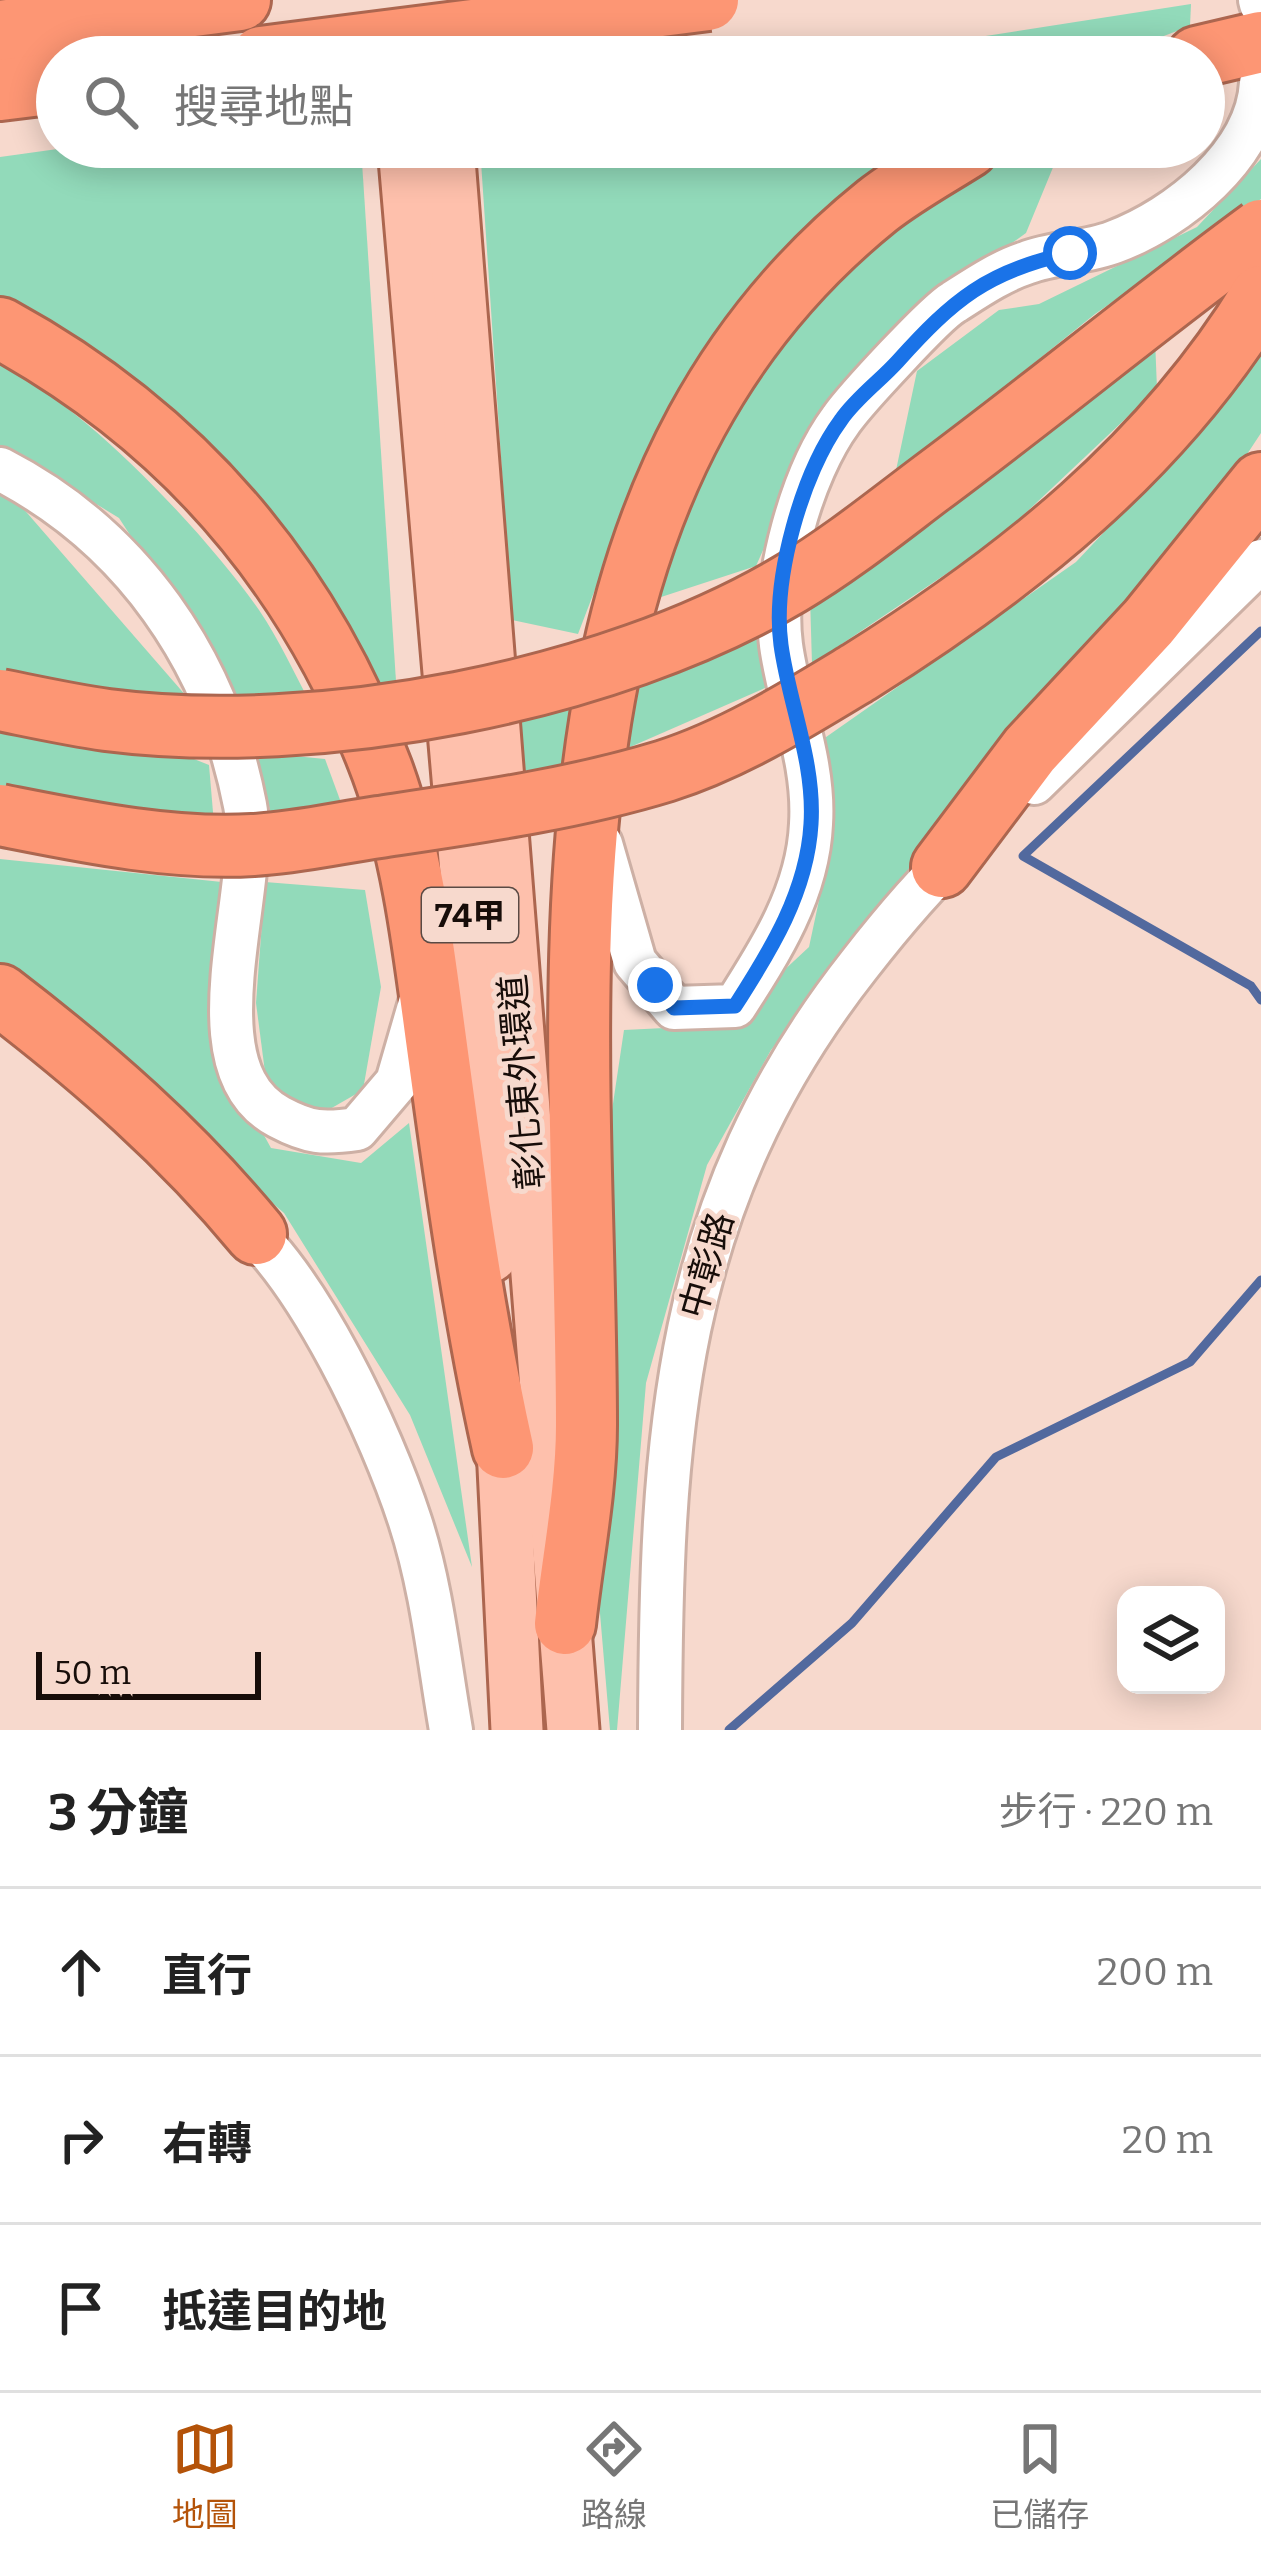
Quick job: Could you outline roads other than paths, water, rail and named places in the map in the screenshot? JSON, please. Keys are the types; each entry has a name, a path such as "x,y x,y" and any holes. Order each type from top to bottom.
{"highway":[{"path":"0,31 240,0"},
{"path":"382,0 391,36"},
{"path":"394,0 395,36"},
{"path":"437,0 440,36"},
{"path":"444,36 448,0"},
{"path":"425,36 708,0"},
{"path":"1225,50 1261,42"},
{"path":"0,90 36,86"},
{"path":"565,1624 586,1430 575,1120 580,923 596,745 624,598 685,441 731,364 802,278 878,206 936,168"},
{"path":"0,700 110,720 327,721 451,705 558,680 686,638 791,584 879,522 1261,230"},
{"path":"0,815 139,838 252,845 426,820 666,771 780,721 964,606 1038,548 1152,438 1232,344 1261,296"},
{"path":"0,328 54,357 167,446 265,548 334,657 383,774 423,940 474,1317 503,1448"},
{"path":"942,867 1030,750 1149,622 1261,483"},
{"path":"0,995 144,1113 208,1175 256,1234"}],"main road":[{"name":"彰化東外環道","path":"406,168 470,918 515,1707"},
{"name":"彰化東外環道","path":"450,168 573,1717"}],"street":[{"path":"1225,166 1260,106 1261,83"},
{"path":"592,799 611,893 635,962 674,1008 735,1006 774,946 800,886 812,823 805,749 780,642 785,560 804,495 840,421 948,305 1024,263 1114,242 1172,210 1222,168"},
{"path":"0,469 38,488 106,544 169,610 218,711 246,809 233,987 235,1063 262,1108 315,1136 357,1129 397,1082 427,978"},
{"name":"中彰路","path":"660,1730 668,1451 683,1346 706,1247 759,1115 824,1008 942,867 1080,741 1261,561"},
{"path":"0,1033 256,1234 290,1276 333,1350 411,1522 451,1730"}],"waterway":[{"path":"1261,631 1023,856 1251,986 1261,1000"},
{"path":"729,1730 852,1623 996,1457 1190,1362 1261,1280"}]}
